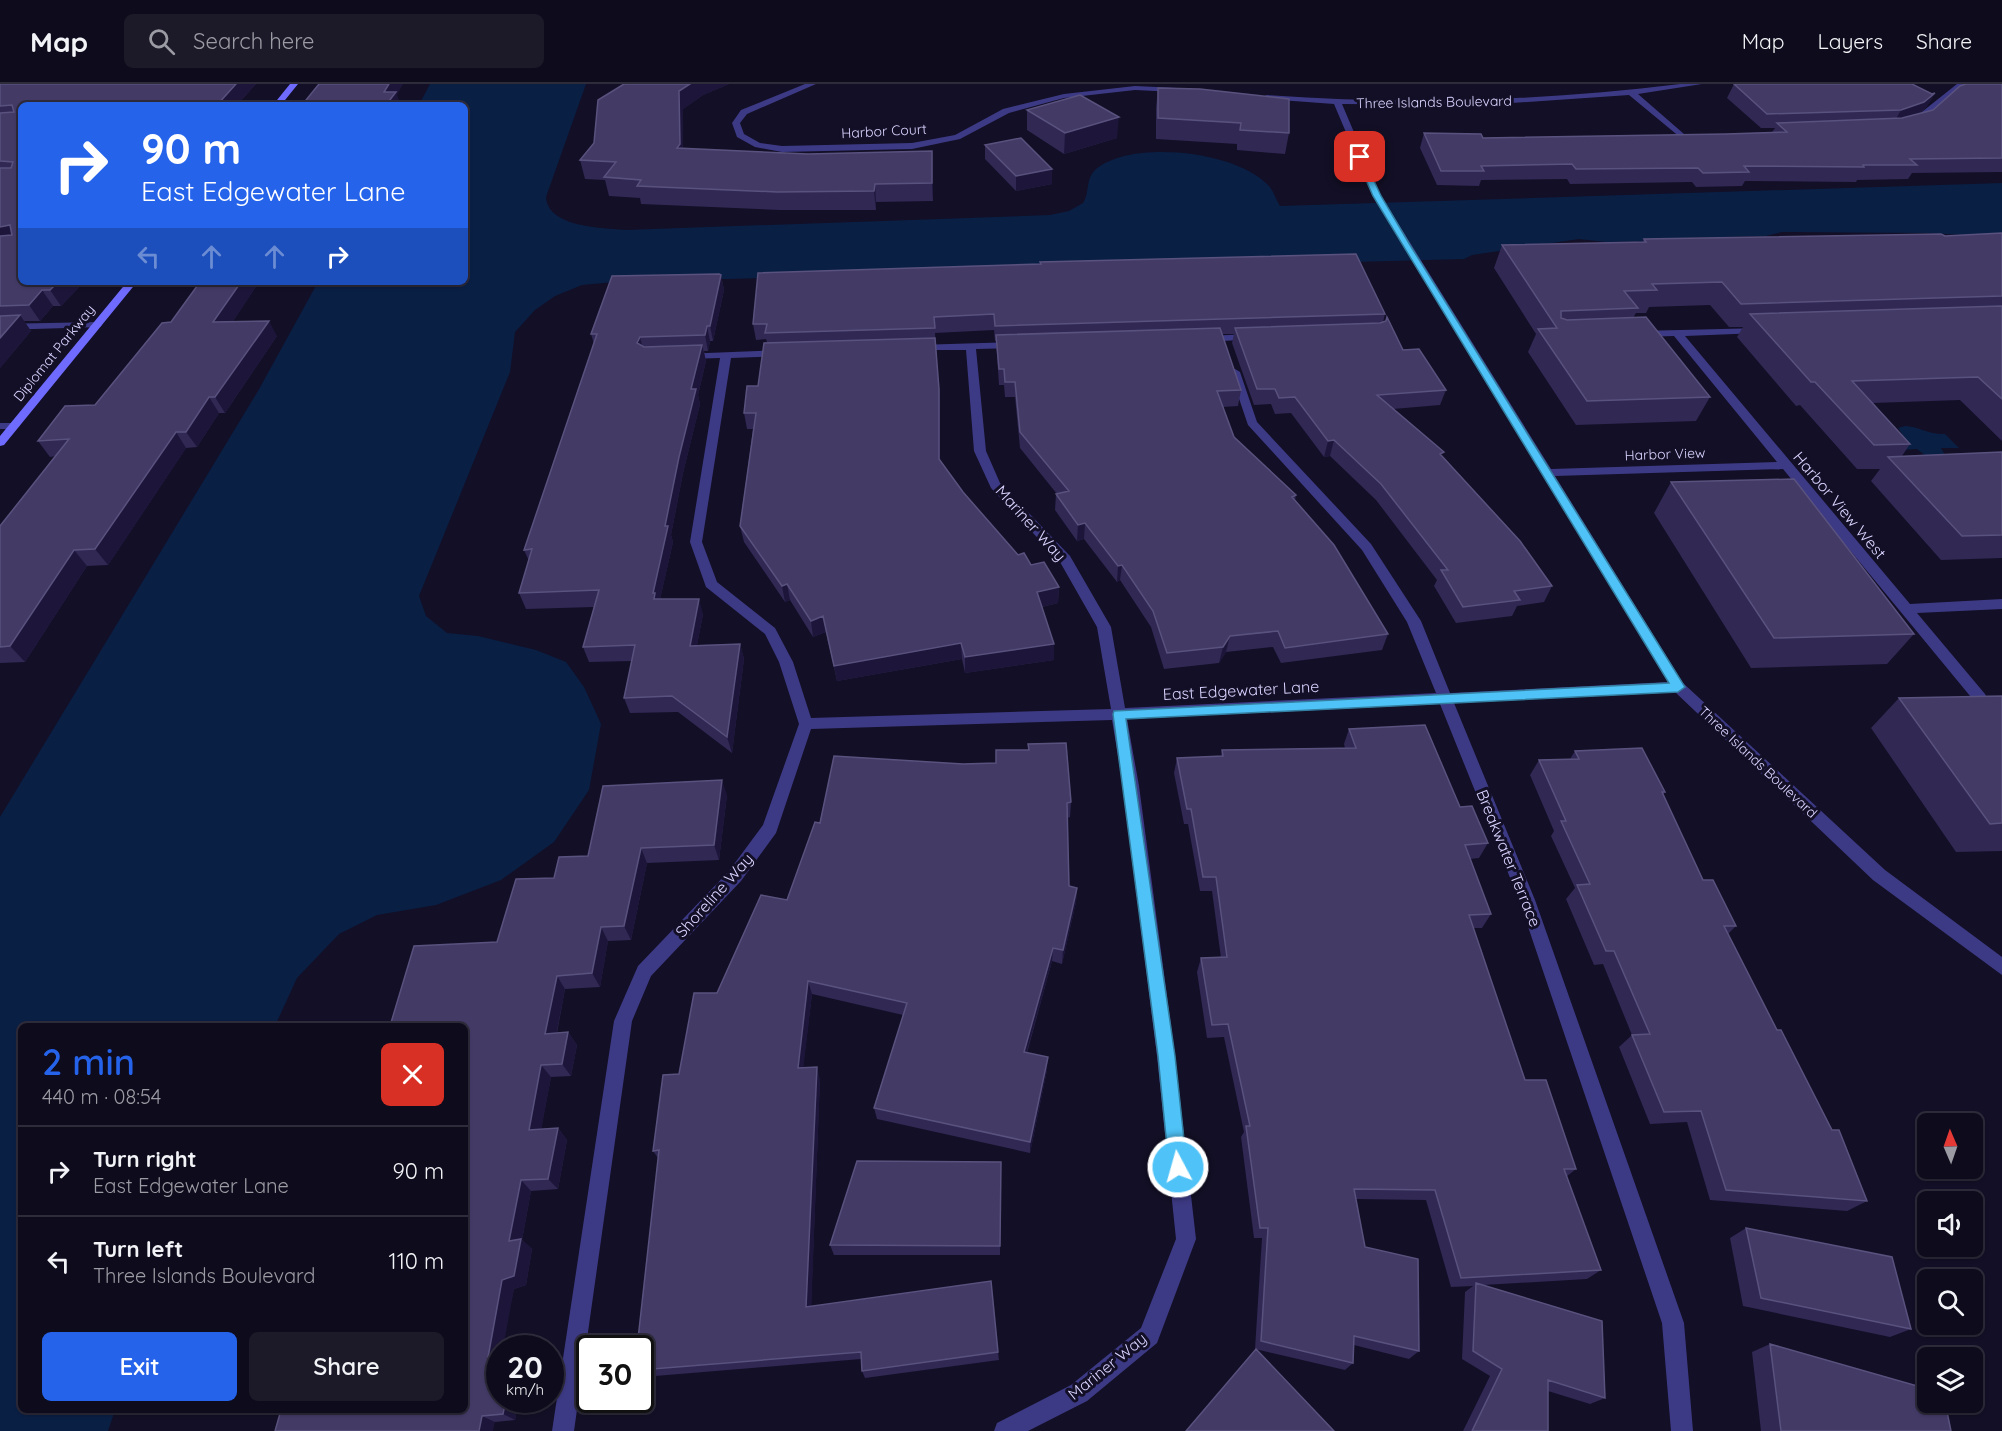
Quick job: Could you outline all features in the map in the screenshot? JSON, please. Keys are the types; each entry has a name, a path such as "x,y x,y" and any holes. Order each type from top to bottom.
{"street":[{"path":"279,102 294,84"},
{"name":"Harbor Court","path":"812,84 744,112 736,123 740,135 758,145 782,149 912,146 957,137 1006,111 1064,96 1135,88 1187,90"},
{"name":"Three Islands Boulevard","path":"1698,84 1632,93 1481,104 1338,103 1377,196 1678,687 1879,875 2002,967"},
{"path":"1903,125 1920,120 1962,84"},
{"path":"1632,93 1681,136"},
{"path":"1255,96 1338,103"},
{"path":"1670,137 1693,136"},
{"name":"Diplomat Parkway","path":"0,443 130,285"},
{"path":"1629,335 1773,330"},
{"name":"Harbor View West","path":"1677,333 1980,698"},
{"path":"1199,339 1270,337"},
{"name":"Breakwater Terrace","path":"1223,338 1252,423 1366,548 1414,621 1527,900 1673,1323 1682,1431"},
{"path":"901,349 1031,345"},
{"name":"Mariner Way","path":"971,347 980,451 995,485 1065,559 1104,627 1119,714 1166,1056 1186,1239 1149,1335 1079,1393 1005,1431"},
{"path":"670,356 796,352"},
{"path":"726,354 696,542 711,584 770,631 786,662 806,724"},
{"path":"0,426 14,426"},
{"name":"Harbor View","path":"1546,473 1785,465"},
{"path":"1905,609 2002,604"},
{"name":"East Edgewater Lane","path":"806,724 1119,714 1443,696 1678,687"},
{"name":"Shoreline Way","path":"563,1431 623,1021 644,971 735,876 770,828 806,724"}],"lane":[{"path":"0,327 97,325"}],"water":[{"path":"430,84 586,84 546,197 549,207 566,221 592,227 626,230 1050,215 1069,211 1083,203 1090,177 1096,169 1112,160 1134,154 1158,152 1210,157 1234,164 1254,174 1269,186 1280,206 2002,183 2002,237 1926,233 1782,232 1766,236 1678,238 1666,241 1606,242 1579,239 1472,255 1464,259 614,282 582,285 555,296 535,310 515,332 510,372 419,596 426,616 447,633 478,636 536,650 566,662 584,687 601,724 589,790 554,842 501,880 436,905 377,915 339,934 297,978 276,1023 18,1023 18,1413 114,1413 108,1431 0,1431 0,817 258,391 316,285 468,285 468,102 421,102"},
{"path":"1905,426 1945,434 1959,448 1941,448 1945,455 1926,456 1917,449 1897,450 1902,434 1898,428"}],"building":[{"path":"0,84 236,84 220,102 18,102 18,285 55,285 50,290 42,290 29,305 0,306 0,236 12,235 10,225 0,227 0,168 11,168 13,162 0,161 0,113 14,112 12,105 0,106"},
{"path":"319,84 389,84 384,92 396,92 388,102 304,102"},
{"path":"624,84 690,84 679,91 680,144 677,148 808,154 932,151 932,183 875,184 874,191 777,192 637,186 641,180 604,177 616,162 580,160 594,143 598,100"},
{"path":"1734,84 1912,84 1932,94 1935,93 1924,102 1901,110 1767,114"},
{"path":"2002,84 2002,158 1910,159 1917,165 1863,165 1864,167 1744,166 1749,172 1703,173 1698,168 1576,169 1572,164 1481,166 1484,171 1441,171 1424,133 1481,134 1483,138 1787,132 1777,123 1902,118 1933,110 1960,86"},
{"path":"1158,88 1200,89 1289,99 1289,133 1240,130 1241,123 1158,118"},
{"path":"1080,95 1119,117 1065,133 1027,110"},
{"path":"1021,138 1052,169 1016,176 985,145"},
{"path":"2002,233 2002,296 1741,304 1722,282 1652,284 1657,290 1624,291 1638,308 1561,311 1561,318 1567,320 1646,317 1710,397 1587,401 1538,329 1557,328 1502,245 1646,242 1644,239 1941,234 1945,236"},
{"path":"1356,254 1385,314 995,326 994,314 934,317 935,328 765,333 767,324 753,324 758,273 1041,264 1040,262"},
{"path":"721,275 710,326 707,326 705,335 640,337 637,343 644,347 702,345 691,389 696,389 679,457 665,526 668,526 653,593 655,593 654,599 699,599 690,646 740,644 727,737 672,696 624,698 635,645 583,647 599,590 519,593 532,549 524,550 597,334 591,334 612,276"},
{"path":"198,285 239,285 213,322 269,321 215,397 209,397 186,432 176,432 95,549 74,550 10,646 0,647 0,526 69,439 38,441 65,406 95,405 162,323 171,322"},
{"path":"2002,306 2002,399 1978,377 1852,381 1910,444 1874,445 1815,382 1811,382 1750,314"},
{"path":"20,315 0,338 0,316"},
{"path":"1387,317 1403,350 1419,349 1446,390 1377,395 1444,452 1440,454 1520,541 1552,586 1514,591 1520,600 1463,607 1441,570 1448,570 1381,484 1334,440 1328,441 1295,397 1279,398 1275,389 1257,389 1235,328 1380,323 1386,321"},
{"path":"1220,328 1241,390 1217,391 1234,437 1296,495 1292,497 1334,545 1388,634 1285,648 1278,631 1230,636 1223,647 1167,653 1153,611 1122,565 1118,566 1085,523 1078,525 1056,494 1069,491 1020,432 1015,382 1005,382 1004,369 999,369 996,335"},
{"path":"935,338 939,389 939,459 963,492 1018,555 1024,553 1031,565 1044,562 1059,587 1037,592 1054,644 965,657 961,643 834,666 823,616 811,621 787,584 782,586 740,526 756,413 744,413 747,386 758,386 764,343"},
{"path":"2002,452 2002,535 1962,536 1888,457"},
{"path":"1794,479 1914,634 1774,638 1671,482"},
{"path":"2002,696 2002,823 1990,824 1899,698"},
{"path":"1425,725 1460,807 1472,806 1488,843 1465,845 1491,914 1469,915 1525,1080 1546,1080 1576,1169 1564,1169 1601,1270 1461,1278 1435,1190 1354,1189 1365,1247 1418,1259 1419,1351 1354,1336 1353,1363 1261,1341 1268,1228 1260,1228 1246,1126 1250,1126 1228,1024 1212,1025 1201,958 1227,957 1216,877 1203,877 1191,809 1187,809 1177,758 1223,756 1222,750 1356,748 1349,729"},
{"path":"1066,743 1071,802 1067,803 1069,886 1077,888 1063,950 1053,948 1024,1052 1048,1057 1030,1142 874,1108 907,1003 808,981 798,1068 817,1067 806,1307 991,1281 998,1352 862,1371 861,1352 654,1369 654,1335 638,1335 659,1150 653,1151 663,1075 679,1074 694,993 717,993 761,895 787,900 815,822 820,823 834,756 963,764 996,763 996,750 1029,750 1028,744"},
{"path":"1642,748 1665,792 1662,792 1703,880 1713,880 1736,926 1724,926 1777,1030 1781,1030 1832,1130 1839,1130 1867,1201 1726,1190 1701,1111 1664,1112 1632,1035 1650,1034 1614,951 1606,951 1577,885 1590,884 1561,821 1566,821 1539,760 1579,759 1575,751"},
{"path":"722,780 714,845 641,848 624,926 601,927 592,973 557,976 545,1034 568,1032 562,1064 541,1065 529,1130 558,1128 548,1179 521,1180 509,1241 521,1239 514,1276 502,1280 492,1335 486,1335 486,1413 503,1414 482,1416 479,1431 275,1431 280,1413 468,1413 468,1023 391,1023 414,946 497,942 516,879 554,878 559,857 588,856 603,786"},
{"path":"857,1161 1001,1162 1000,1246 830,1245"},
{"path":"1746,1228 1892,1257 1911,1329 1761,1298"},
{"path":"1476,1283 1602,1321 1605,1398 1548,1380 1548,1431 1472,1431 1502,1369 1473,1351"},
{"path":"1770,1344 1917,1386 1917,1413 1947,1413 1951,1431 1781,1431"},
{"path":"1256,1349 1334,1431 1186,1431"}],"route":[{"path":"1178,1167 1131,786 1119,714 1443,696 1678,687 1406,245 1377,196 1360,157"}]}
